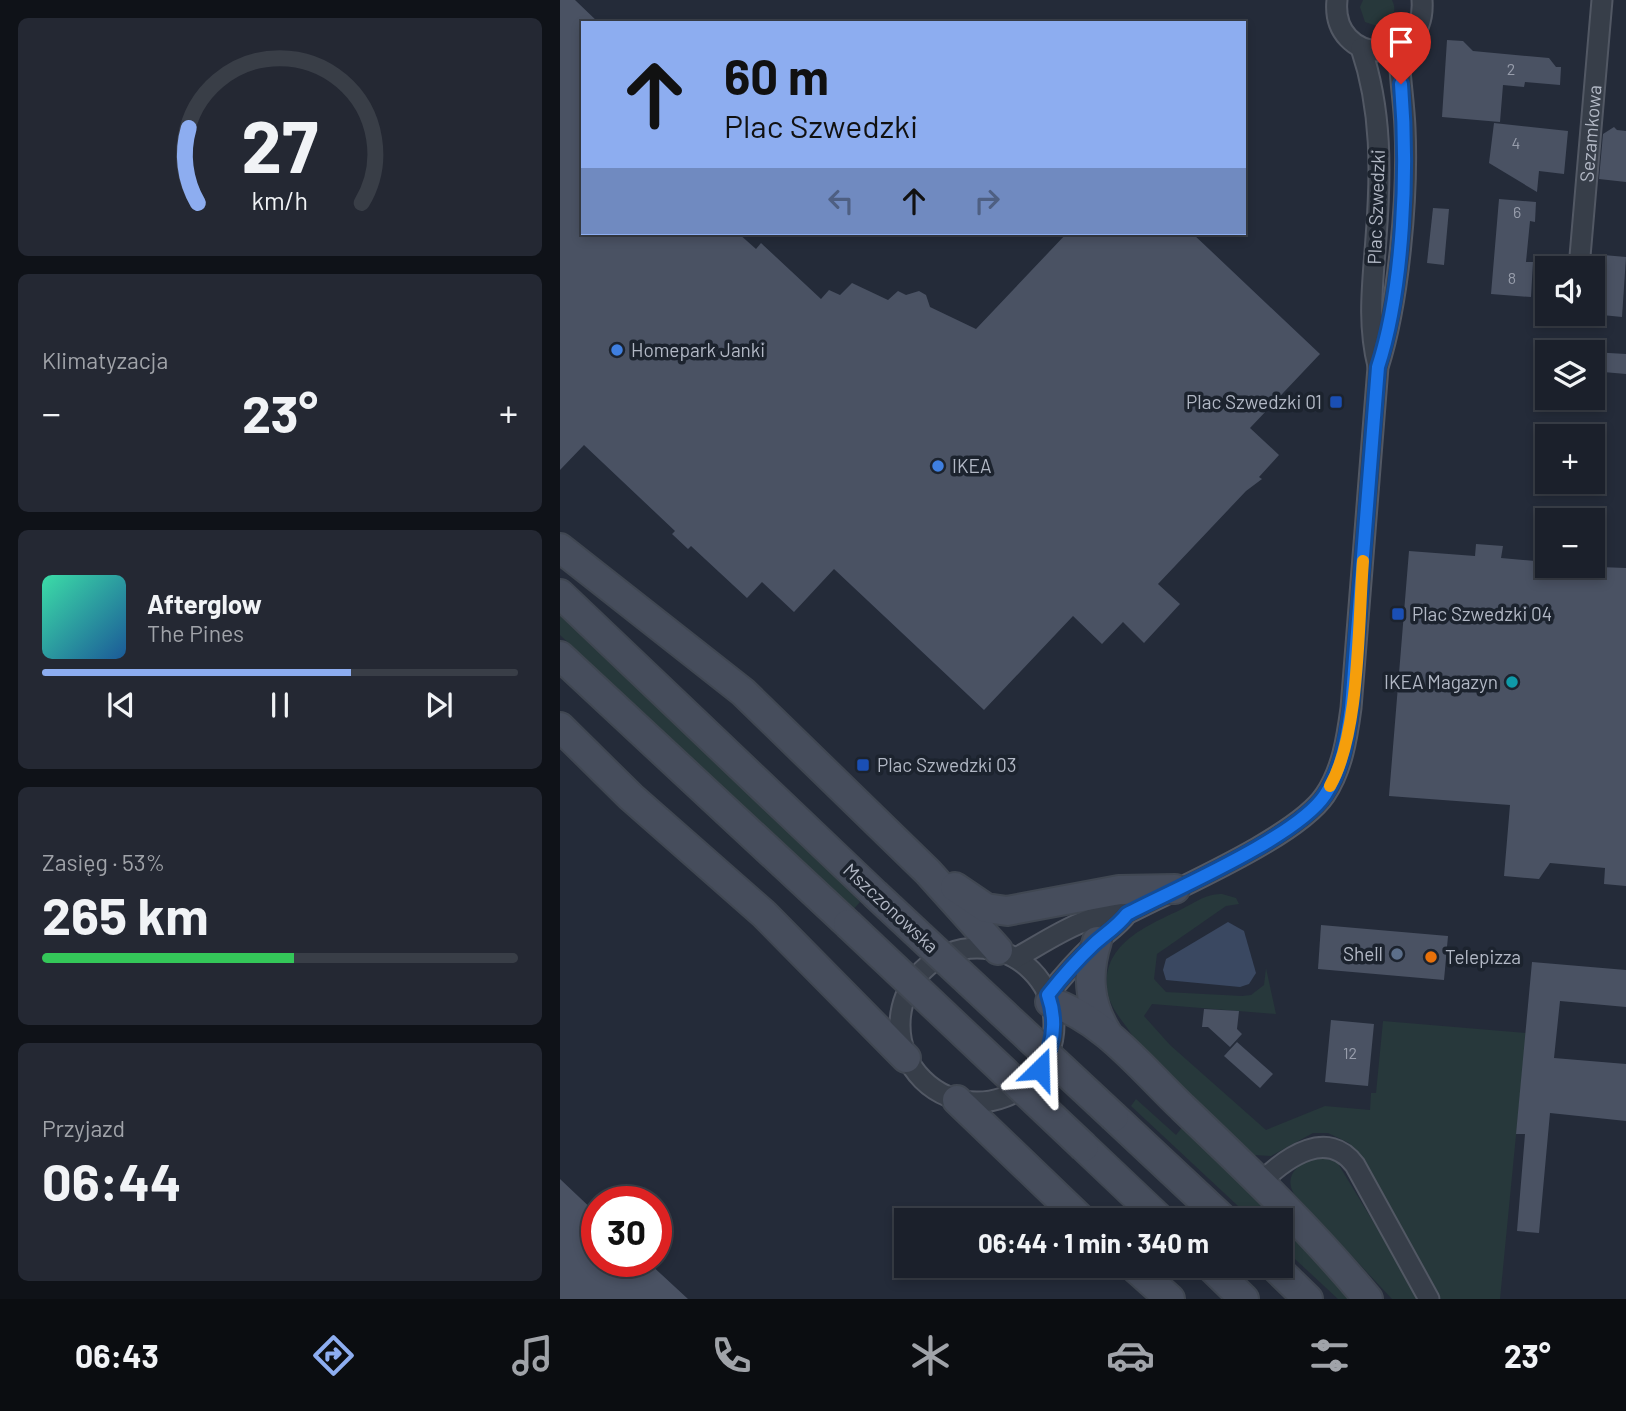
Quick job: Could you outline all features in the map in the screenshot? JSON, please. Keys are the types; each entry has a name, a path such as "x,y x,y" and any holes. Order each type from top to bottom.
{"main road":[{"path":"560,548 743,692 928,872 1007,954"},
{"name":"Mszczonowska","path":"560,594 875,894 1211,1208"},
{"path":"560,656 1148,1208"},
{"path":"560,727 631,797 764,914 906,1058"},
{"path":"928,872 944,878 986,908 1007,911 1119,890 1175,889"},
{"path":"1097,942 1091,964 1091,996 1108,1036"},
{"path":"1049,998 1070,1008 1108,1036 1262,1181 1368,1299"},
{"path":"957,1100 1070,1208"},
{"path":"1147,1278 1170,1299"},
{"path":"1222,1278 1244,1299"},
{"path":"1286,1278 1308,1299"}],"street":[{"path":"1337,0 1337,17 1342,30 1362,48 1380,52 1399,47 1411,39 1419,27 1422,0"},
{"name":"Sezamkowa","path":"1580,256 1602,0"},
{"name":"Plac Szwedzki","path":"1127,914 1254,849 1302,819 1315,808 1333,781 1345,744 1351,708 1378,367 1391,322 1404,170 1399,47"},
{"name":"Plac Szwedzki","path":"1362,48 1374,89 1379,145 1370,316 1378,367"},
{"path":"1007,954 1083,922 1112,913 1127,914"},
{"path":"1049,998 1097,942 1114,931 1127,914"},
{"path":"973,947 1007,954 1031,970 1049,998 1054,1025 1051,1048 1032,1079 1003,1098 980,1102 957,1100 927,1085 906,1058 900,1033 901,1008 918,975 948,953 973,947"},
{"path":"1262,1181 1283,1162 1316,1147 1329,1146 1343,1151 1355,1165 1429,1299"}],"shaded area":[{"path":"1363,0 1392,0 1393,16 1380,27 1365,22 1360,7"},
{"path":"560,614 803,843 860,902 852,911 560,635"},
{"path":"1222,894 1236,898 1239,904 1226,906 1157,954 1154,979 1166,992 1242,996 1251,995 1264,985 1266,968 1276,1014 1152,1004 1144,1016 1170,1045 1266,1130 1325,1106 1370,1110 1371,1093 1376,1093 1383,1021 1526,1033 1500,1299 1441,1299 1368,1168 1349,1143 1328,1133 1313,1133 1271,1156 1254,1155 1139,1050 1109,998 1107,973 1112,959 1130,938 1142,929 1202,898"},
{"path":"1136,1099 1176,1135 1184,1125 1270,1208 1240,1208 1131,1106"},
{"path":"1315,1156 1337,1162 1420,1299 1392,1299 1294,1194 1290,1181 1294,1171"},
{"path":"1293,1230 1338,1274 1359,1299 1338,1299 1293,1257"}],"water":[{"path":"1228,922 1244,931 1256,973 1249,984 1240,987 1166,980 1163,970 1166,959"}],"building":[{"name":"IKEA","path":"560,0 575,0 597,21 581,21 581,235 740,235 756,249 761,243 821,299 829,290 840,295 852,283 888,300 898,291 906,295 919,291 926,295 930,307 976,329 1065,235 1194,235 1320,354 1250,428 1279,455 1259,477 1262,479 1246,491 1158,584 1180,604 1144,643 1123,622 1102,644 1073,616 984,710 834,569 794,612 762,582 747,598 691,546 688,549 672,534 675,531 584,445 560,470"},
{"path":"1447,40 1463,41 1473,51 1549,58 1556,67 1561,67 1560,85 1525,82 1524,87 1503,85 1500,122 1442,117"},
{"path":"1494,123 1568,131 1564,174 1539,171 1537,192 1489,163"},
{"path":"1614,127 1626,131 1626,182 1599,179 1603,134"},
{"path":"1499,199 1536,202 1535,222 1530,221 1526,262 1533,262 1531,297 1491,294"},
{"path":"1433,208 1449,209 1444,265 1427,263"},
{"path":"1592,254 1626,257 1622,317 1605,315 1605,256"},
{"path":"1605,353 1626,354 1626,374 1605,372"},
{"name":"IKEA Magazyn","path":"1476,544 1503,546 1501,558 1535,561 1535,578 1605,578 1605,567 1626,568 1626,886 1604,884 1605,868 1550,863 1539,879 1504,876 1510,805 1389,796 1409,551 1475,556"},
{"path":"1321,925 1448,936 1444,980 1318,969"},
{"path":"1532,962 1626,970 1626,1007 1560,1001 1554,1058 1626,1064 1626,1121 1550,1113 1539,1233 1517,1231 1525,1134 1516,1134"},
{"path":"1204,1009 1239,1011 1237,1029 1242,1034 1230,1047 1208,1027 1202,1027"},
{"path":"1331,1020 1374,1024 1368,1086 1325,1082"},
{"path":"1237,1042 1273,1074 1260,1088 1224,1056"},
{"path":"560,1179 581,1199 581,1277 664,1277 688,1299 560,1299"}],"slow traffic":[{"path":"1330,786 1341,760 1351,708 1363,561"}],"place":[{"name":"Homepark Janki","path":"617,350"},
{"name":"Plac Szwedzki 01","path":"1336,402"},
{"name":"IKEA","path":"938,466"},
{"name":"Plac Szwedzki 04","path":"1398,614"},
{"name":"IKEA Magazyn","path":"1512,682"},
{"name":"Plac Szwedzki 03","path":"863,765"},
{"name":"Shell","path":"1397,954"},
{"name":"Telepizza","path":"1431,957"}],"route":[{"path":"1040,1069 1051,1048 1053,1037 1053,1013 1048,995 1066,972 1097,942 1114,931 1127,914 1254,849 1302,819 1325,795 1341,760 1351,708 1378,367 1391,322 1395,283 1404,170 1405,128 1401,84"}]}
